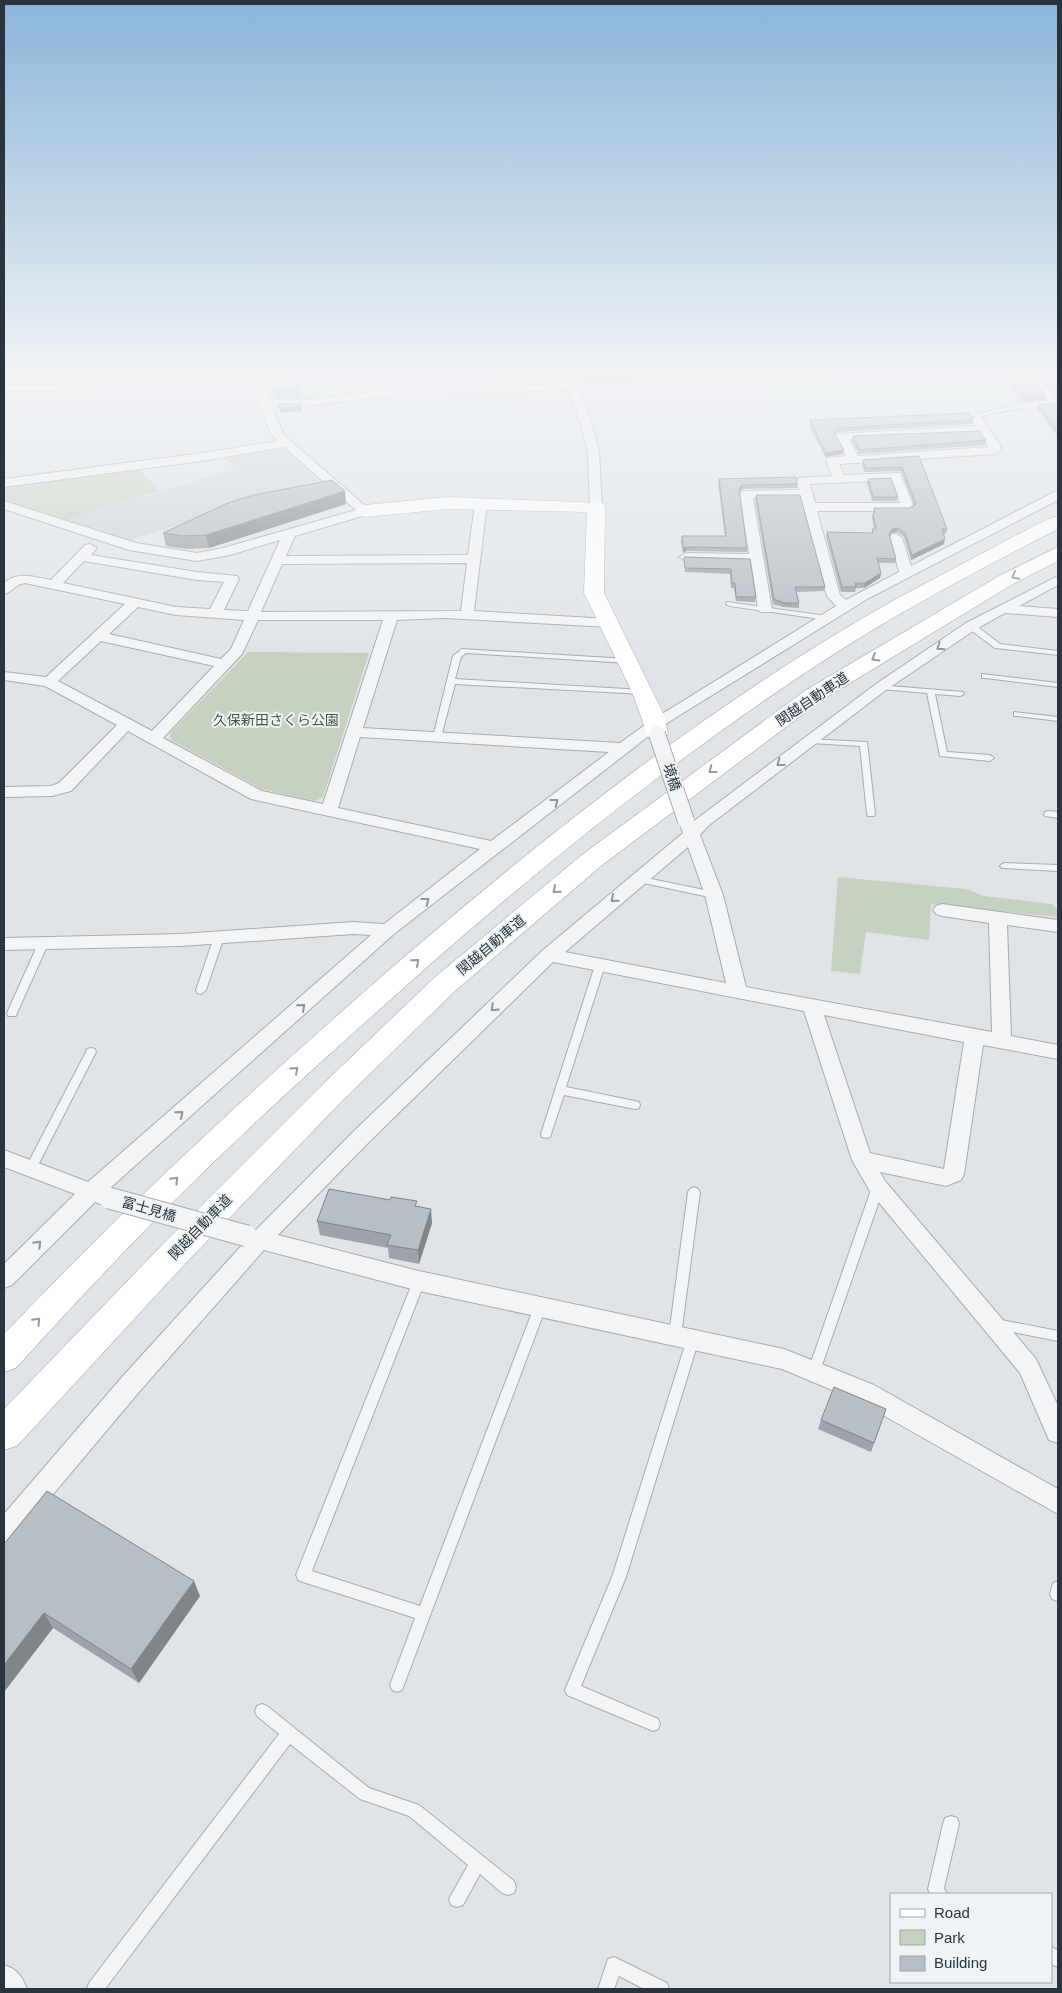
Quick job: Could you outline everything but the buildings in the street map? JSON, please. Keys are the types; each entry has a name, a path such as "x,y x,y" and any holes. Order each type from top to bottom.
{"main road":[{"path":"365,511 432,504 596,508 594,593 644,692 653,715 656,730"},
{"path":"4,1357 184,1171 334,1034 453,929 578,825 680,748 858,630 978,562 1058,522"},
{"name":"関越自動車道","path":"4,1434 173,1254 334,1092 445,984 592,860 814,695 1006,580 1058,553"}],"street":[{"path":"4,483 102,470"},
{"path":"317,470 365,511"},
{"path":"596,470 597,482 594,501 596,508"},
{"path":"836,470 839,479"},
{"path":"810,507 908,507 896,476 803,481 806,494 834,596 845,607"},
{"path":"765,609 746,494 806,494"},
{"path":"4,1278 100,1195 388,930 494,847 626,748 656,730 768,653 845,607 1058,495"},
{"path":"467,615 481,504"},
{"path":"4,505 134,547 197,557 225,552 365,511"},
{"path":"153,739 237,652 289,534"},
{"path":"54,585 102,537"},
{"path":"896,538 906,574"},
{"path":"82,557 197,576 232,578 215,614"},
{"path":"686,557 757,558"},
{"path":"278,560 474,559"},
{"path":"4,590 16,580 25,579 176,611 215,614 253,616 467,615 609,623"},
{"path":"4,1533 253,1238 549,955 637,879 689,828 702,822 881,688 971,626 1058,580"},
{"path":"49,682 135,602"},
{"path":"1002,609 1058,614"},
{"path":"329,811 391,616"},
{"path":"98,636 224,664"},
{"path":"4,676 49,682 257,795 494,847"},
{"path":"4,792 52,791 65,787 126,724"},
{"name":"境橋","path":"656,730 714,895 738,992"},
{"path":"354,732 626,748"},
{"path":"942,910 1058,926"},
{"path":"998,918 1002,1042"},
{"path":"4,944 181,940 353,928 388,930"},
{"path":"549,955 812,1007 1058,1052"},
{"path":"812,1007 862,1160 878,1187 1028,1366 1058,1432"},
{"path":"862,1160 946,1178 954,1174 975,1036"},
{"name":"富士見橋","path":"4,1158 30,1170 100,1195 253,1238 419,1281 784,1359 866,1393 1058,1502"},
{"path":"4,1980 11,1989"}],"lane":[{"path":"730,604 827,618"},
{"path":"971,626 998,646 1058,654"},
{"path":"437,737 452,681 456,656 465,652 628,661"},
{"path":"985,676 1058,685"},
{"path":"452,681 644,692"},
{"path":"881,688 960,694"},
{"path":"931,692 943,754 990,758"},
{"path":"1017,714 1058,720"},
{"path":"811,741 864,744 871,814"},
{"path":"1048,814 1058,815"},
{"path":"1004,866 1058,868"},
{"path":"637,879 714,895"},
{"path":"201,990 219,937"},
{"path":"12,1013 43,944"},
{"path":"546,1134 600,965"},
{"path":"30,1170 91,1052"},
{"path":"560,1090 635,1104"},
{"path":"814,1371 878,1187"},
{"path":"653,1724 572,1690 619,1577 684,1337 694,1192"},
{"path":"419,1281 303,1575 423,1614"},
{"path":"397,1685 540,1307"},
{"path":"990,1322 1058,1336"},
{"path":"262,1711 365,1794 414,1810 508,1887"},
{"path":"95,1989 289,1733"},
{"path":"938,1893 936,1889 951,1824"},
{"path":"457,1899 478,1863"},
{"path":"606,1989 614,1965 661,1989"}],"shaded area":[{"path":"232,470 307,470 319,480 131,540 67,520"}],"green space":[{"path":"140,470 159,490 172,487 67,520 4,500 4,487"},
{"name":"久保新田さくら公園","path":"248,652 369,653 323,797 315,801 262,789 171,740 170,733"},
{"path":"838,877 966,889 984,896 1052,904 1058,911 1058,917 931,904 929,940 866,932 860,974 831,971"}]}
